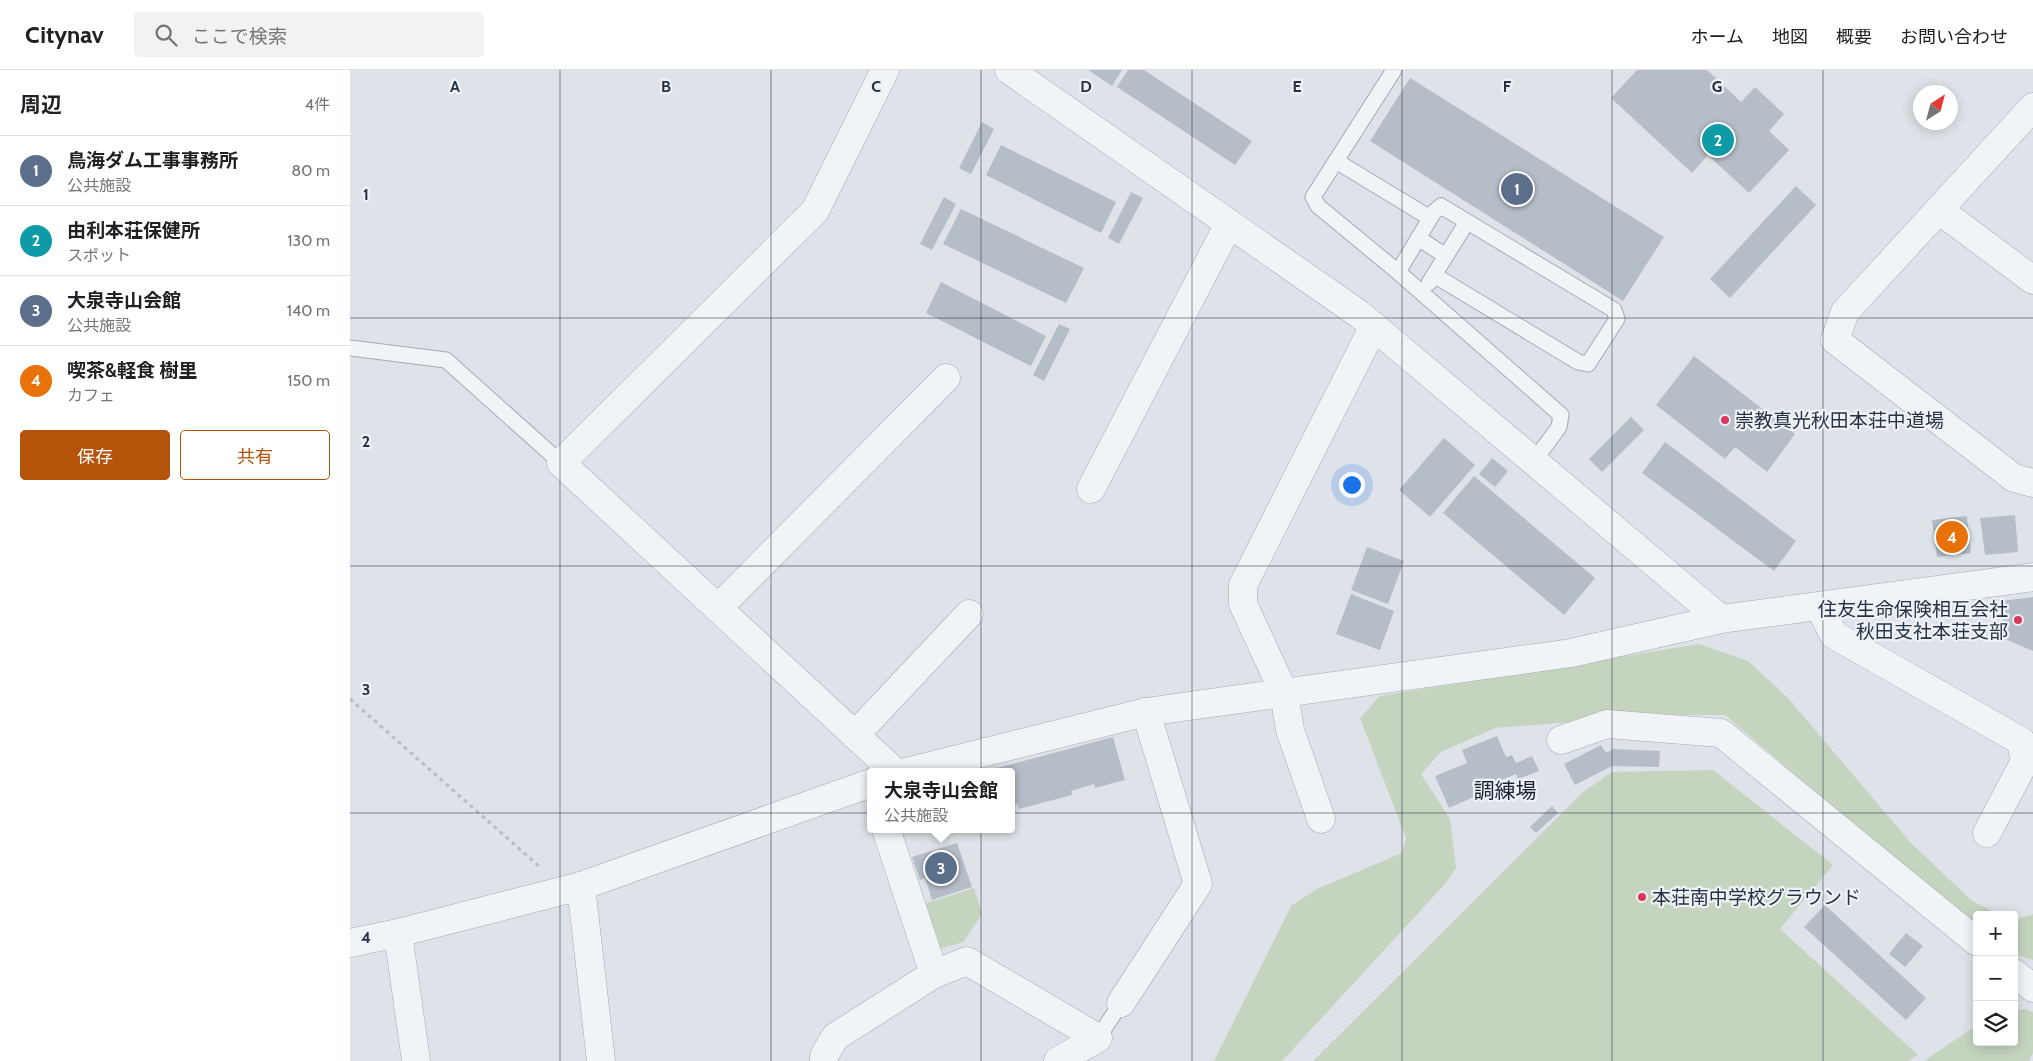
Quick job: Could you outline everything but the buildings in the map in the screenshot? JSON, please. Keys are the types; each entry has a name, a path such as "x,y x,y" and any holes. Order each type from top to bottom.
{"street":[{"path":"884,70 815,211 561,463 892,768"},
{"path":"1009,70 1359,314 1721,619"},
{"path":"2033,107 1845,312 1835,340 2014,478 2033,483"},
{"path":"1939,210 2033,280"},
{"path":"1090,489 1229,224"},
{"path":"1321,819 1290,730 1284,693 1243,604 1243,585 1374,326"},
{"path":"718,608 946,378"},
{"path":"922,768 1146,712 1571,653 1721,619 2033,577"},
{"path":"1819,606 1834,635 2021,741 2025,761 1987,833"},
{"path":"855,735 969,614"},
{"path":"1121,1003 1198,884 1146,712"},
{"path":"1561,740 1607,724 1721,733 1973,939"},
{"path":"350,943 398,933 573,888 867,784"},
{"path":"887,833 934,974"},
{"path":"573,888 601,1061"},
{"path":"398,933 416,1061"},
{"path":"824,1061 824,1056 835,1037 934,974 967,961 1098,1038 1058,1061"},
{"path":"2018,976 2033,988"}],"lane":[{"path":"1394,70 1314,197 1318,206 1423,292 1561,415 1559,426 1534,461"},
{"path":"1336,161 1430,218"},
{"path":"1398,272 1430,218 1441,206 1614,310 1617,319 1588,364 1578,362 1434,275"},
{"path":"1423,292 1467,222"},
{"path":"1418,238 1446,256"},
{"path":"350,348 446,360 561,463"},
{"path":"1098,1038 1121,1003"}],"path":[{"path":"350,699 573,888"}],"green space":[{"path":"1699,644 1748,661 1788,698 1911,843 1972,901 1993,911 1973,911 1973,926 1725,715 1662,715 1495,728 1441,752 1421,774 1450,819 1456,868 1445,884 1282,1061 1214,1061 1291,906 1317,889 1402,853 1406,838 1360,718 1380,696"},
{"name":"本荘南中学校グラウンド","path":"1713,770 1833,865 1780,929 1918,1055 1908,1061 1313,1061 1582,793 1612,772"},
{"path":"974,888 982,914 963,942 939,949 924,904"},
{"path":"2033,914 2033,960 2018,955 2018,920"},
{"path":"2025,1009 2033,1012 2033,1053 2029,1061 1924,1061 1973,1028 1973,1046 2018,1046 2018,1010"}],"place":[{"name":"由利本荘保健所","path":"1718,140"},
{"name":"鳥海ダム工事事務所","path":"1517,189"},
{"name":"崇教真光秋田本荘中道場","path":"1725,420"},
{"name":"喫茶&軽食 樹里","path":"1952,537"},
{"name":"住友生命保険相互会社 秋田支社本荘支部","path":"2018,620"},
{"name":"大泉寺山会館","path":"941,868"},
{"name":"本荘南中学校グラウンド","path":"1642,897"}],"district":[{"name":"調練場","path":"1505,791"}]}
